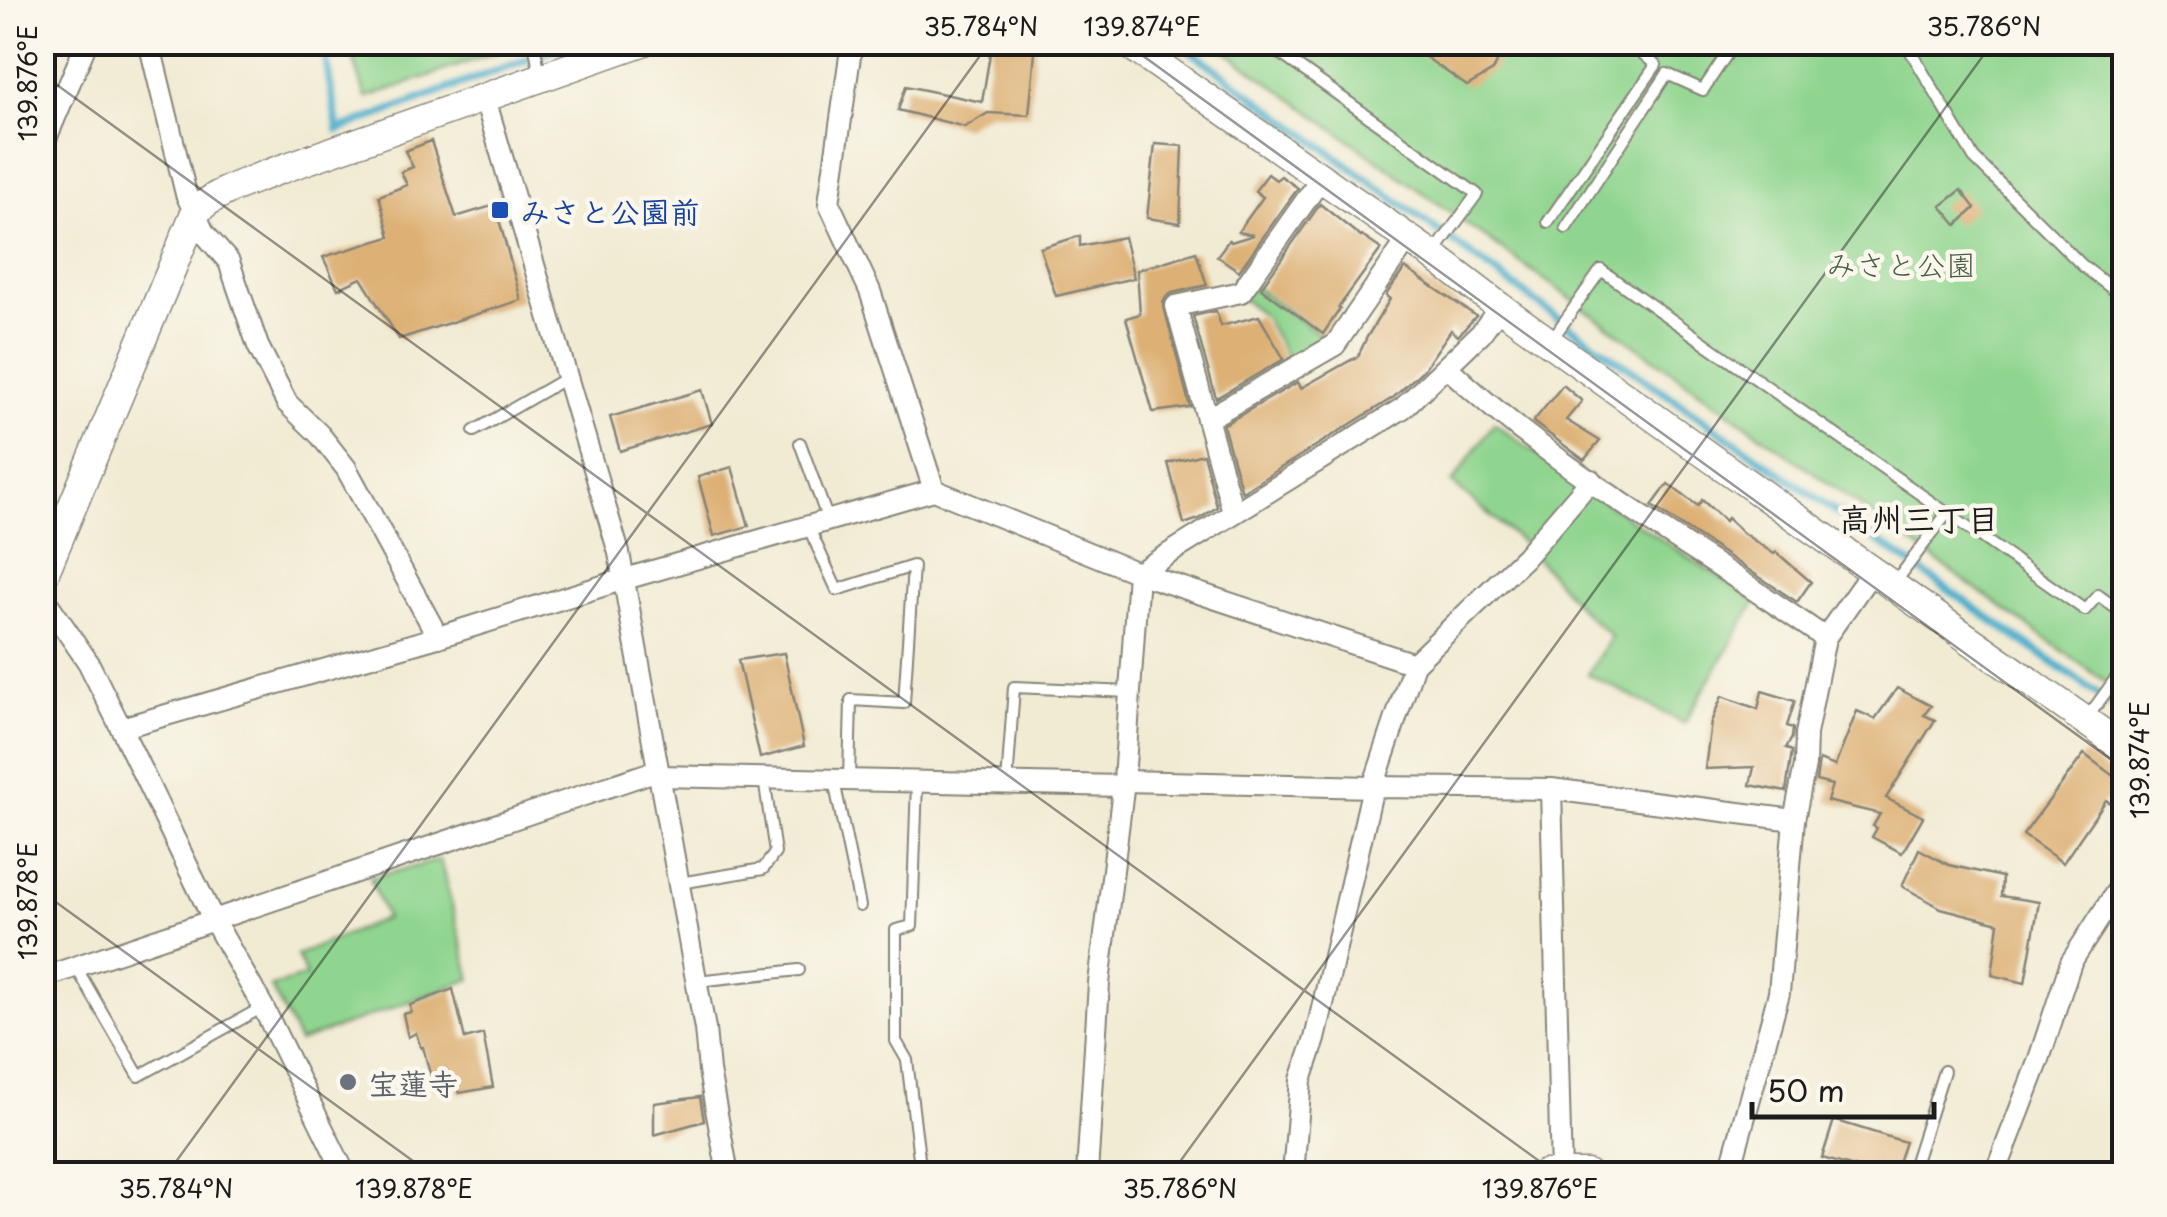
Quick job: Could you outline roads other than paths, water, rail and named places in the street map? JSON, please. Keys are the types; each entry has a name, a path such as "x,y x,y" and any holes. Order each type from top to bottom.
{"street":[{"path":"42,148 87,42"},
{"path":"149,42 186,194 204,233 229,262 258,346 287,403 346,468 438,637"},
{"path":"345,1174 43,580 194,214 205,202 233,188 642,42"},
{"path":"852,42 829,203 870,291 934,490"},
{"path":"1126,42 2124,748"},
{"path":"42,90 64,99"},
{"path":"485,99 625,580 728,1174"},
{"path":"1233,512 1176,306 1241,292 1321,179"},
{"path":"1207,419 1335,345 1408,238"},
{"path":"1138,572 1403,408 1481,333 1500,308"},
{"path":"1447,367 1540,447 1825,638"},
{"path":"1293,1174 1301,1080 1315,1040 1374,786 1414,664 1525,557 1591,480"},
{"path":"120,728 934,490 1138,572 1414,664"},
{"path":"1087,1174 1098,983 1124,783 1138,572"},
{"path":"1729,1174 1779,994 1794,820 1825,638 1883,577"},
{"path":"42,978 658,773 1007,784 1551,789 1794,820"},
{"path":"1551,789 1561,1174"},
{"path":"1995,1174 2071,962 2124,880"},
{"path":"1546,1174 1587,1174"}],"lane":[{"path":"534,42 540,78"},
{"path":"1264,42 1477,194 1432,255"},
{"path":"1548,222 1656,65 1629,42"},
{"path":"1566,228 1667,74 1702,90 1735,42"},
{"path":"1905,42 1974,158 2084,266 2124,298"},
{"path":"1550,342 1601,270 2086,610 2098,594 2124,614"},
{"path":"474,430 568,378"},
{"path":"800,443 836,590 913,566 904,703 852,700 841,780 860,906"},
{"path":"1883,577 1948,512"},
{"path":"2086,720 2124,667"},
{"path":"1007,784 1014,687 1130,692"},
{"path":"679,884 762,869 775,853 764,778"},
{"path":"917,782 912,926 896,930 896,1042 907,1060 921,1174"},
{"path":"76,967 139,1076 263,1007"},
{"path":"696,980 800,970"},
{"path":"1910,1174 1944,1070"}],"waterway":[{"path":"323,42 338,130 574,42"},
{"path":"1179,42 1573,329 2124,712"}],"place":[{"name":"みさと公園前","path":"500,210"},
{"name":"宝蓮寺","path":"348,1082"}],"district":[{"name":"高州三丁目","path":"1919,518"}],"park label":[{"name":"みさと公園","path":"1901,263"}]}
